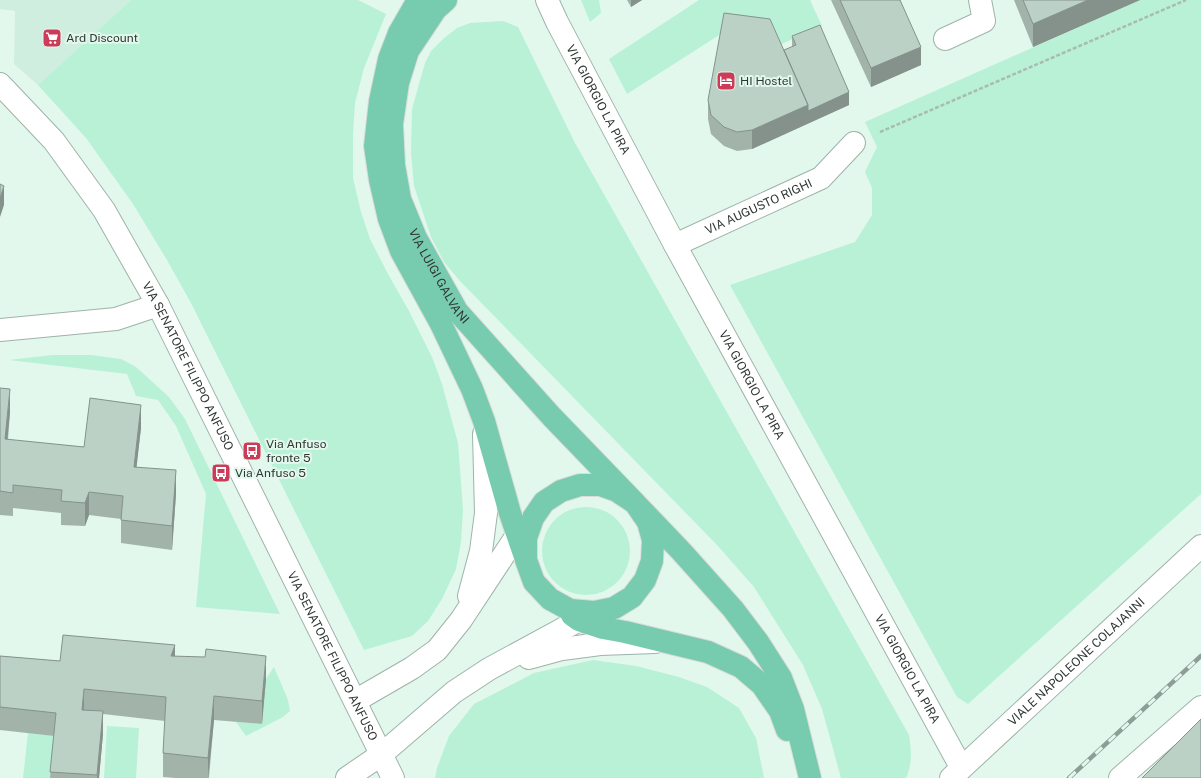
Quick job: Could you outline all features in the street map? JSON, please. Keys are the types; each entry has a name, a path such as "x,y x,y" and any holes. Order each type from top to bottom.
{"main road":[{"name":"VIA LUIGI GALVANI","path":"439,2 400,33 389,59 380,101 375,146 380,180 389,219 401,251 441,324 472,389 484,421 510,513 526,560"},
{"name":"VIA LUIGI GALVANI","path":"439,2 408,51 398,83 392,124 394,165 400,198 416,238 457,311 552,417 634,503"},
{"path":"805,778 780,711 762,685 741,668 708,652 603,628 587,616 570,610 550,599 534,582 526,560 526,538 533,518 544,502 561,491 580,485 600,485 617,491 634,503 681,551 722,597 758,642 781,678 793,709 810,778"},
{"path":"587,616 614,608 632,597 645,580 652,561 653,540 648,522 634,503"}],"street":[{"name":"VIA GIORGIO LA PIRA","path":"547,0 557,22 675,245 956,772"},
{"path":"945,39 984,21 980,0"},
{"name":"VIA SENATORE FILIPPO ANFUSO","path":"0,84 54,141 104,210 158,305 393,778"},
{"name":"VIA AUGUSTO RIGHI","path":"675,245 821,178 854,143"},
{"path":"0,330 116,319 158,305"},
{"path":"461,620 478,566 486,513 484,421"},
{"path":"355,701 412,668 437,650 461,620 517,535 533,518"},
{"name":"VIALE NAPOLEONE COLAJANNI","path":"956,772 1201,546"},
{"path":"347,778 382,754 454,692 489,669 587,616"},
{"path":"489,669 562,649 600,644 663,641"},
{"path":"1120,778 1201,707"}],"path":[{"path":"854,143 1186,0"}],"shaded area":[{"name":"Ard Discount","path":"0,0 131,0 38,85 14,64 15,11 0,9"}],"green space":[{"path":"131,0 358,0 386,14 364,68 355,103 353,178 361,212 370,239 432,357 442,384 458,443 463,510 461,542 456,569 442,599 428,621 412,636 364,650 191,303 167,260 133,204 86,138 38,85"},
{"path":"581,0 599,0 601,13 590,22"},
{"path":"699,0 810,0 822,26 775,47 724,32 627,94 609,59"},
{"path":"1140,0 1201,0 1201,494 968,704 957,697 730,285 855,242 872,215 872,188 865,172 877,147 865,122"},
{"path":"503,21 518,27 575,143 909,735 911,762 906,778 841,778 822,709 803,665 754,587 717,545 460,281 444,262 431,237 414,186 411,153 412,109 425,63 431,51 443,39 457,28 470,23"},
{"path":"52,355 91,355 121,359 136,367 169,397 185,419 280,614 196,607 206,494 176,426 158,400 136,396 127,374 9,360"},
{"path":"586,507 603,511 617,520 626,534 630,551 626,568 617,582 603,591 586,595 569,591 555,582 546,568 542,551 546,534 555,520 569,511"},
{"path":"593,660 636,666 679,677 707,687 739,708 756,738 764,778 435,778 437,768 449,736 474,704 534,673"},
{"path":"274,667 288,700 290,711 283,717 246,736 236,722 262,724 266,679"},
{"path":"107,726 139,728 136,778 104,778"},
{"path":"28,733 56,736 52,778 23,778"}],"building":[{"path":"840,0 900,0 921,47 871,68"},
{"path":"1023,0 1088,0 1033,24"},
{"path":"724,13 770,19 808,105 752,130 737,132 724,127 711,115 708,100"},
{"path":"820,25 849,92 808,111 808,105 784,50 796,45 792,36"},
{"path":"0,184 4,186 0,198"},
{"path":"0,388 10,389 5,439 84,447 90,398 141,405 134,467 176,470 172,526 121,520 123,496 89,492 85,503 61,501 62,490 13,485 13,493 0,491"},
{"path":"63,635 175,645 171,656 205,657 206,649 266,656 262,701 214,696 208,758 163,753 166,697 84,689 82,710 103,711 97,775 50,772 56,713 0,707 0,656 60,661"},
{"path":"1201,719 1201,778 1142,778"}],"railway":[{"path":"1069,778 1201,656"}],"place":[{"name":"Ard Discount","path":"52,38"},
{"name":"HI Hostel","path":"726,81"},
{"name":"Via Anfuso fronte 5","path":"252,451"},
{"name":"Via Anfuso 5","path":"221,473"}]}
